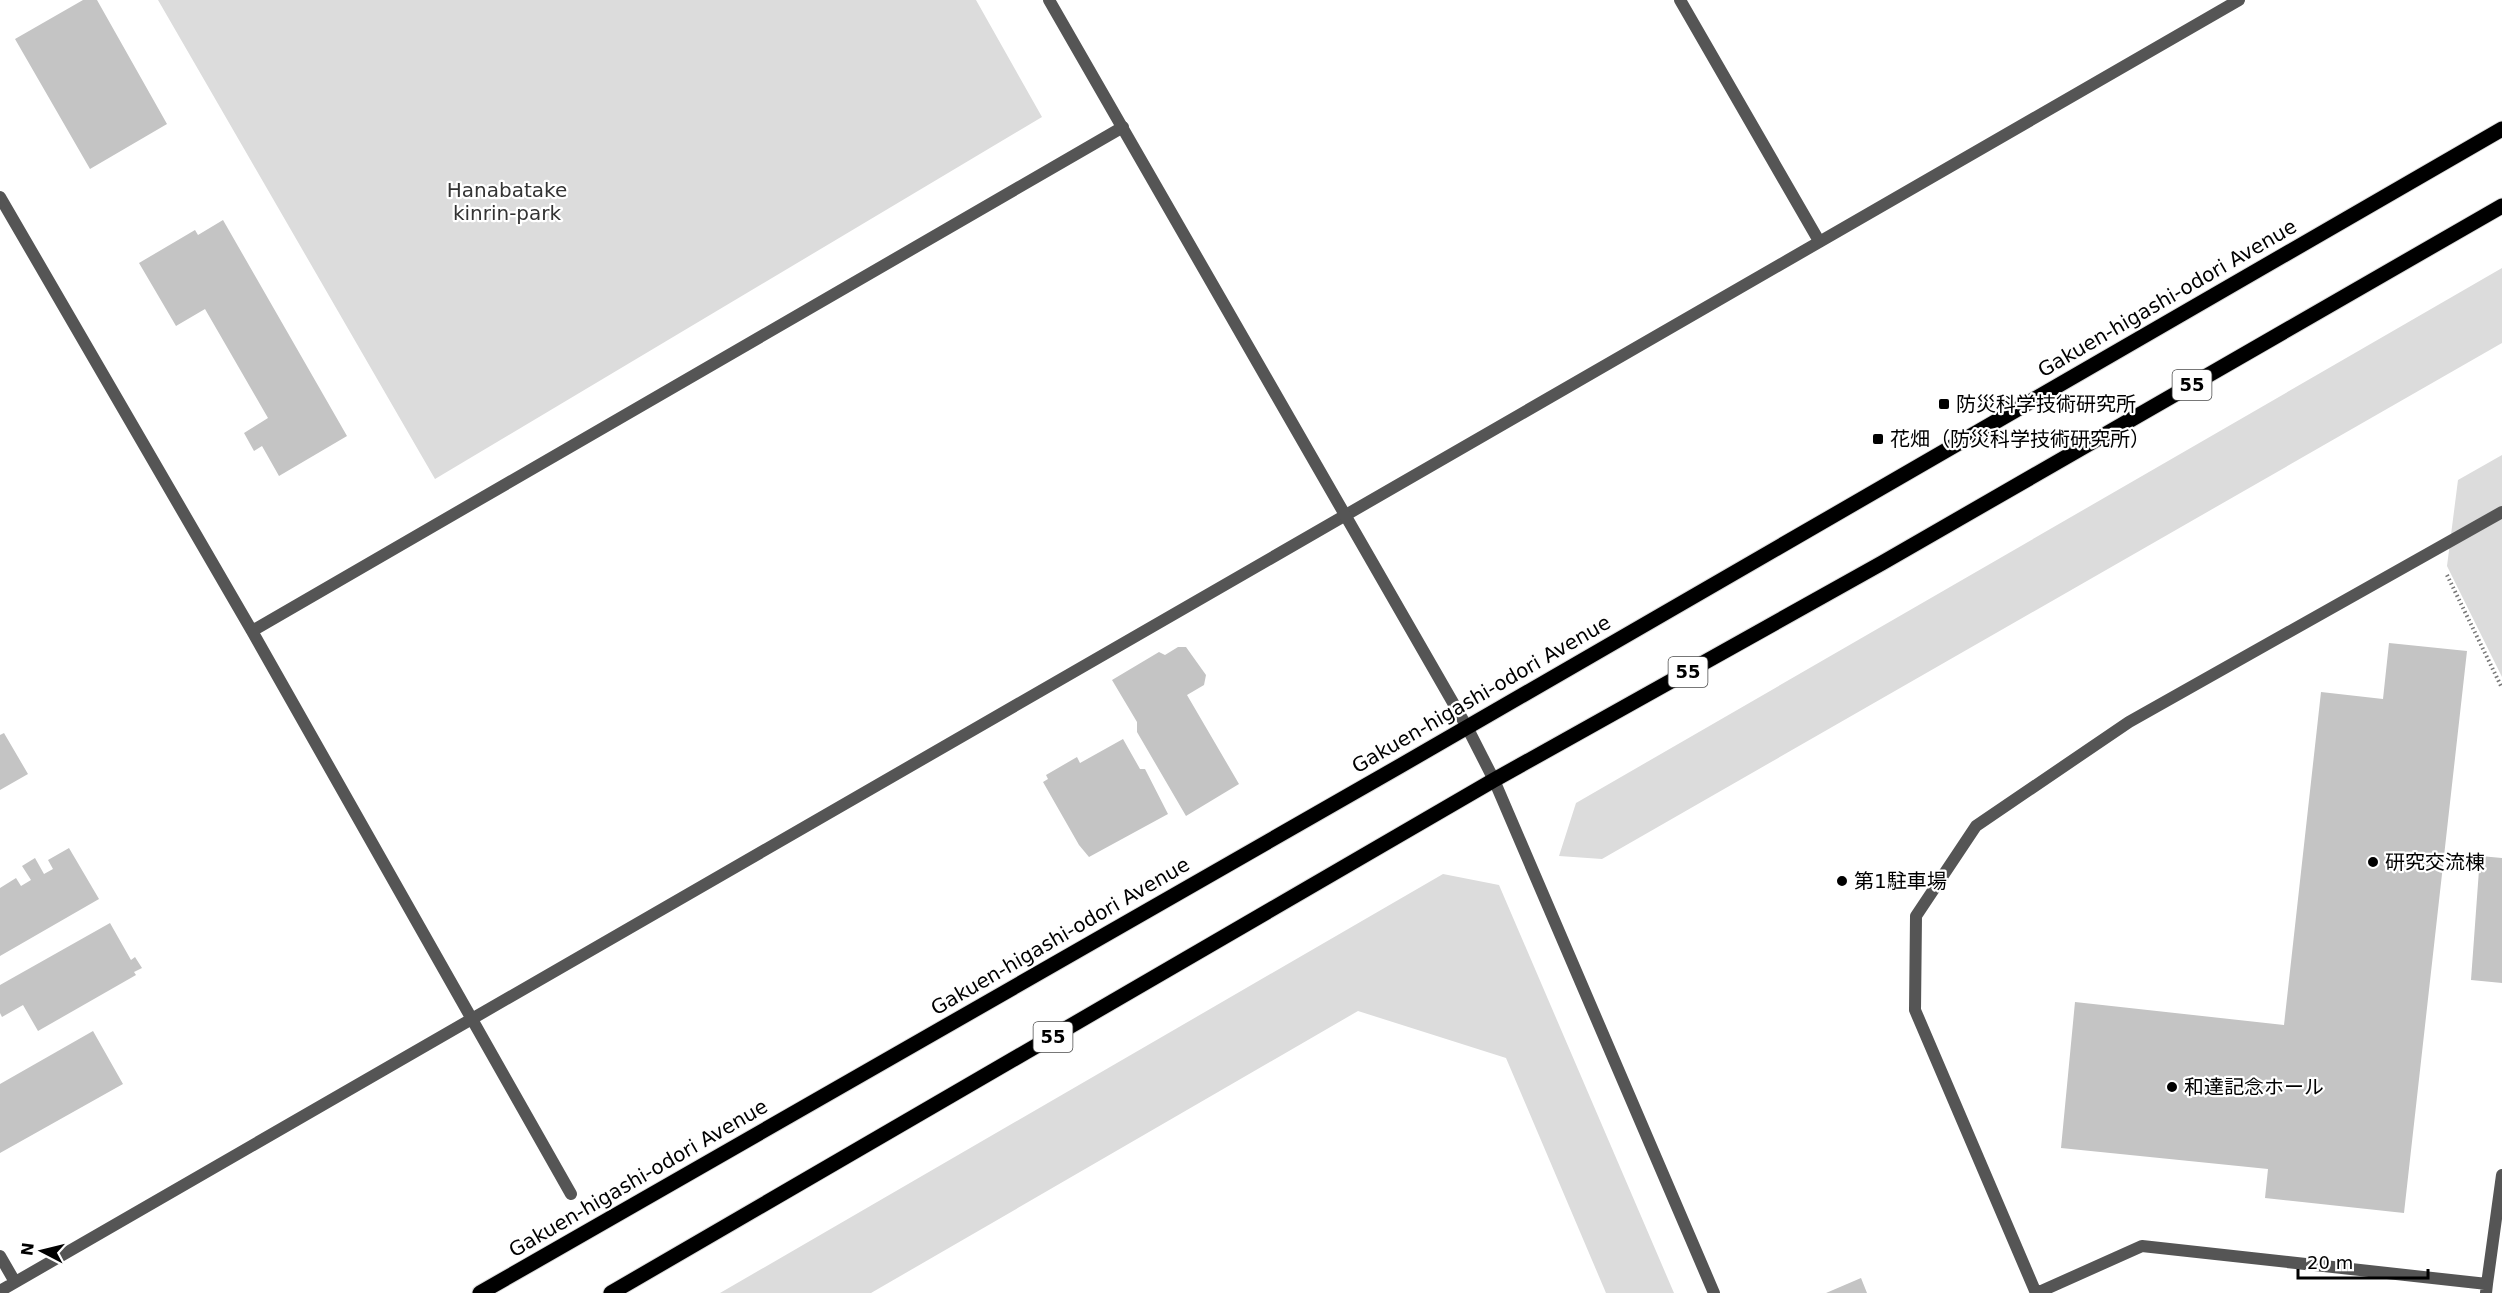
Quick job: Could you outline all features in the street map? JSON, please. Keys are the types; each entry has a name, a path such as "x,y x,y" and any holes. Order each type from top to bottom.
{"main road":[{"name":"Gakuen-higashi-odori Avenue","path":"480,1293 1467,727 2502,129"},
{"name":"55","path":"611,1293 1494,780 1882,563 2502,206"}],"street":[{"path":"1049,0 1467,727 1494,780 1713,1293"},
{"path":"1680,0 1819,241"},
{"path":"0,1290 2239,0"},
{"path":"252,631 1123,127"},
{"path":"0,197 252,631 571,1194"},
{"path":"2502,512 2129,722 1976,826 1916,916 1915,1010 2036,1293 2142,1246 2487,1289 2502,1175"},
{"path":"0,1256 15,1282"}],"path":[{"path":"2435,550 2502,688"}],"green space":[{"name":"Hanabatake kinrin-park","path":"158,0 976,0 1042,117 435,479"},
{"path":"2502,268 2502,343 1602,859 1559,856 1576,803"},
{"path":"2502,455 2502,677 2447,566 2458,480"},
{"path":"1443,874 1499,885 1674,1293 1606,1293 1506,1058 1358,1011 871,1293 720,1293"}],"building":[{"path":"83,0 97,0 167,124 90,169 15,39"},
{"path":"223,220 347,436 279,476 262,446 254,451 244,433 268,418 205,309 176,326 139,263 195,230 198,235"},
{"name":"研究交流棟","path":"2389,643 2467,651 2404,1213 2265,1198 2268,1169 2061,1148 2075,1002 2284,1025 2321,692 2383,699"},
{"path":"1178,647 1186,647 1206,675 1204,685 1187,695 1239,784 1186,816 1137,732 1137,722 1112,680 1159,652 1165,655"},
{"path":"4,733 28,774 0,790 0,735"},
{"path":"1123,739 1140,769 1145,769 1168,814 1089,857 1079,845 1043,782 1048,779 1046,775 1077,757 1080,763"},
{"path":"69,848 99,899 0,956 0,888 16,878 21,886 31,880 22,866 35,858 44,874 53,869 48,860"},
{"path":"2480,856 2502,858 2502,983 2471,980"},
{"path":"110,923 131,960 135,957 142,968 134,972 136,975 38,1031 23,1005 2,1017 0,985"},
{"path":"93,1031 123,1084 0,1153 0,1084"},
{"path":"1861,1278 1867,1293 1826,1293"}],"place":[{"name":"防災科学技術研究所","path":"1944,404"},
{"name":"花畑（防災科学技術研究所）","path":"1878,439"},
{"name":"研究交流棟","path":"2373,862"},
{"name":"第1駐車場","path":"1842,881"},
{"name":"和達記念ホール","path":"2172,1087"}]}
